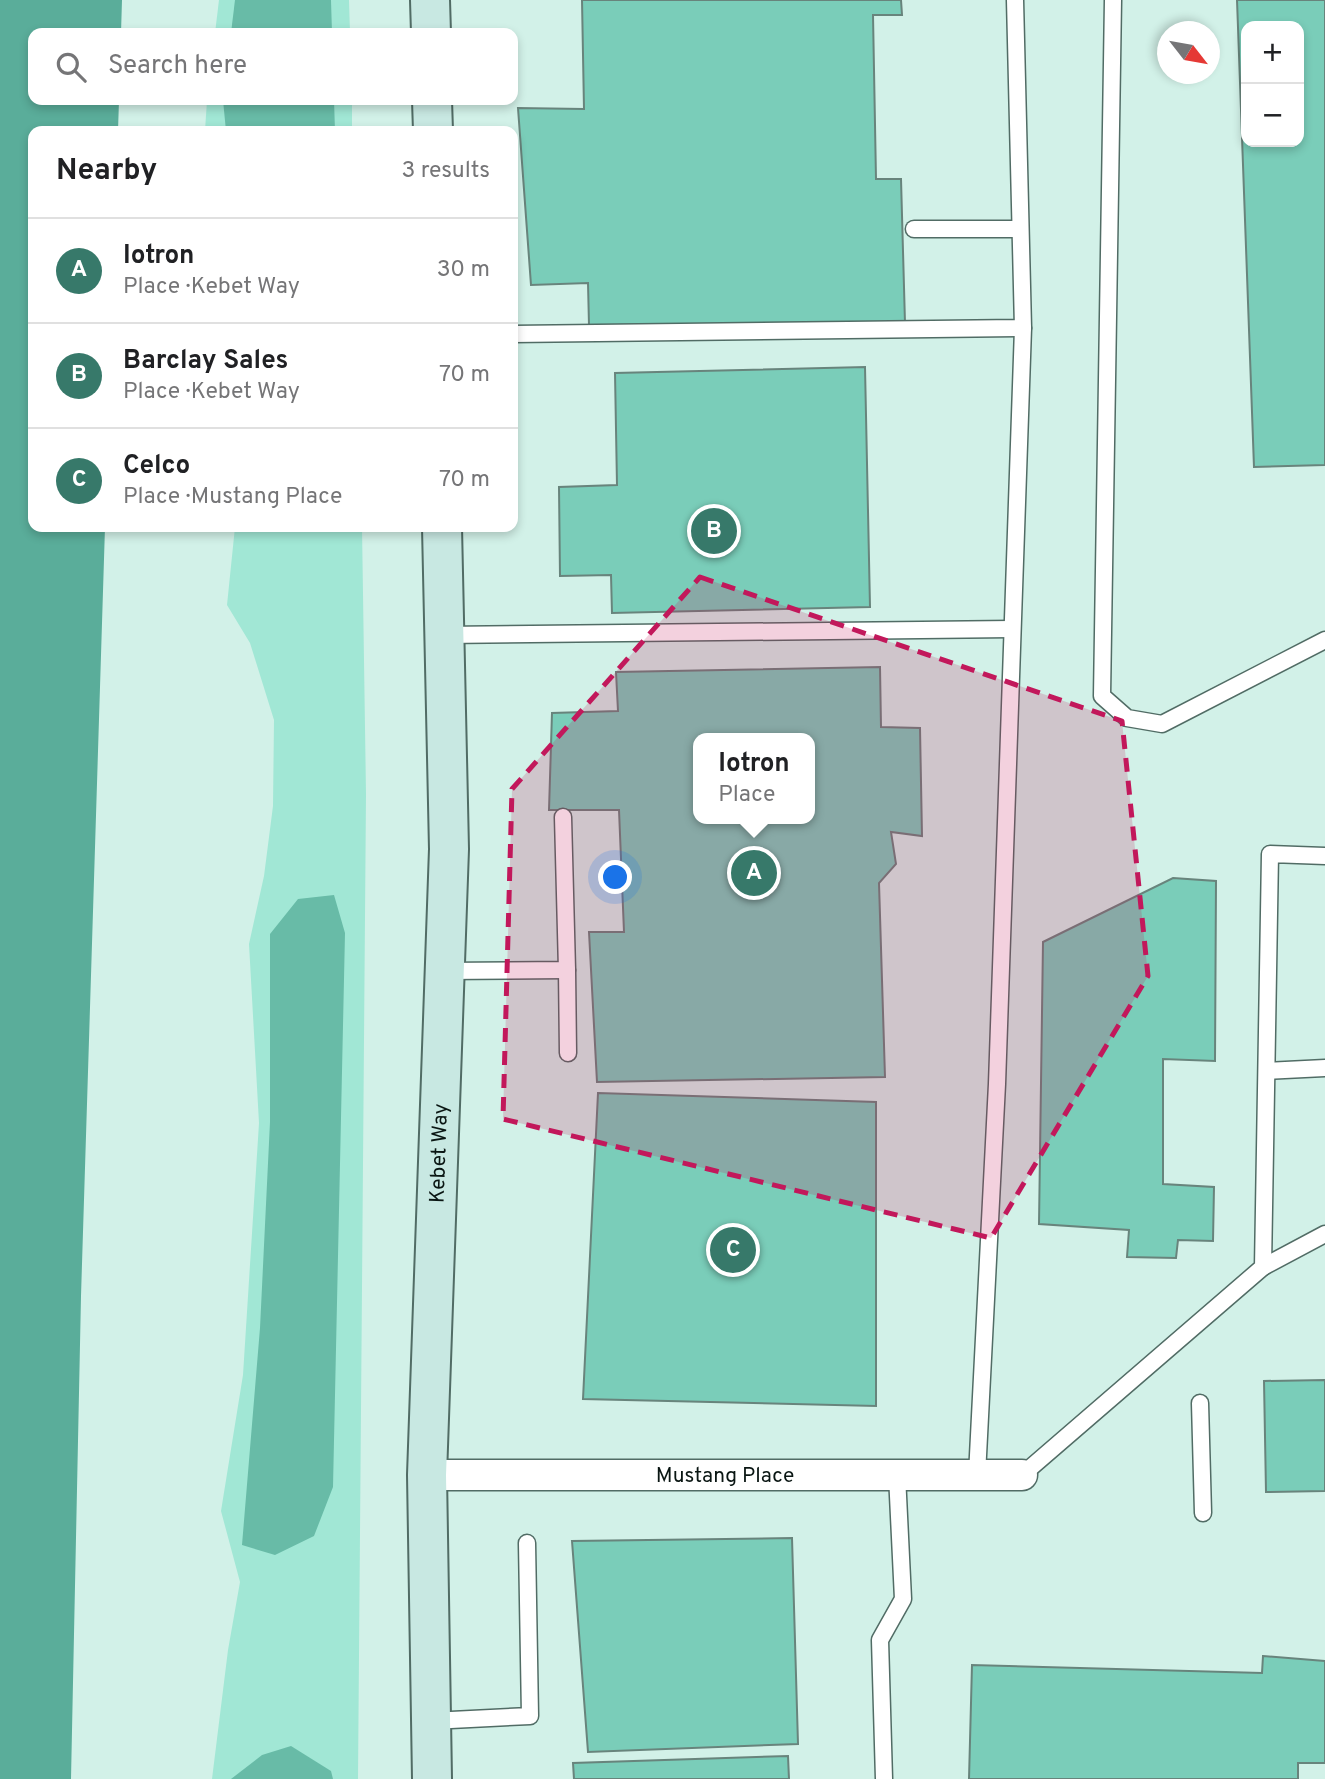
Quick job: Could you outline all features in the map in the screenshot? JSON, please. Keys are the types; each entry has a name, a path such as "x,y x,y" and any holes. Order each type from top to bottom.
{"street":[{"path":"430,0 431,28"},
{"path":"432,105 433,126"},
{"name":"Kebet Way","path":"432,1779 427,1475 449,849 442,532"},
{"name":"Mustang Place","path":"427,1475 1022,1475"}],"lane":[{"path":"977,1475 997,1084 1023,328 1016,0"},
{"path":"1113,0 1102,696 1127,718 1162,724 1325,640"},
{"path":"914,229 1019,229"},
{"path":"518,334 1023,328"},
{"path":"444,635 1012,629"},
{"path":"563,817 568,1053"},
{"path":"1263,1267 1270,855 1325,856"},
{"path":"444,971 566,970"},
{"path":"1268,1071 1325,1068"},
{"path":"1022,1475 1263,1267 1325,1234"},
{"path":"1200,1403 1203,1513"},
{"path":"884,1779 880,1640 903,1599 897,1475"},
{"path":"430,1721 530,1716 527,1543"}],"highlighted area":[{"path":"700,577 1122,721 1148,976 991,1238 503,1119 512,789"}],"shaded area":[{"path":"0,0 122,0 121,28 28,28 28,105 119,105 118,126 28,126 28,532 105,532 81,1296 71,1779 0,1779"},
{"path":"219,0 349,0 350,28 216,28"},
{"path":"235,0 331,0 332,28 232,28"},
{"path":"207,105 352,105 352,126 205,126"},
{"path":"223,105 334,105 335,126 226,126"},
{"path":"234,532 362,532 366,794 358,1779 212,1779 228,1650 240,1582 221,1511 243,1375 259,1123 249,944 264,876 273,806 274,720 250,643 227,605"},
{"path":"334,895 345,933 333,1487 314,1536 275,1555 242,1545 260,1328 270,1122 270,934 298,899"},
{"path":"291,1746 331,1771 333,1779 231,1779 262,1755"}],"building":[{"path":"582,0 901,0 902,15 873,15 876,179 901,179 905,323 589,325 588,283 531,285 518,108 584,109"},
{"path":"1237,0 1325,0 1325,465 1254,467 1242,147 1304,147 1304,21 1241,21 1241,110"},
{"path":"865,367 870,607 612,613 611,575 560,576 559,487 617,485 615,373"},
{"path":"880,667 881,727 920,728 922,836 891,832 896,864 879,883 885,1077 597,1082 589,932 624,932 619,810 549,810 552,713 618,711 616,672"},
{"path":"1173,878 1216,881 1215,1061 1163,1059 1163,1184 1214,1187 1213,1241 1178,1240 1176,1258 1127,1257 1129,1230 1039,1224 1043,942"},
{"path":"598,1093 876,1102 876,1406 583,1399"},
{"path":"1325,1380 1325,1491 1266,1492 1264,1381"},
{"path":"792,1538 798,1744 588,1752 572,1541"},
{"path":"1263,1656 1325,1661 1325,1763 1298,1763 1298,1779 969,1779 972,1665 1262,1673"},
{"path":"788,1756 789,1779 574,1779 573,1763"}],"place":[{"name":"Barclay Sales","path":"714,531"},
{"name":"Iotron","path":"754,873"},
{"name":"Celco","path":"733,1250"}]}
